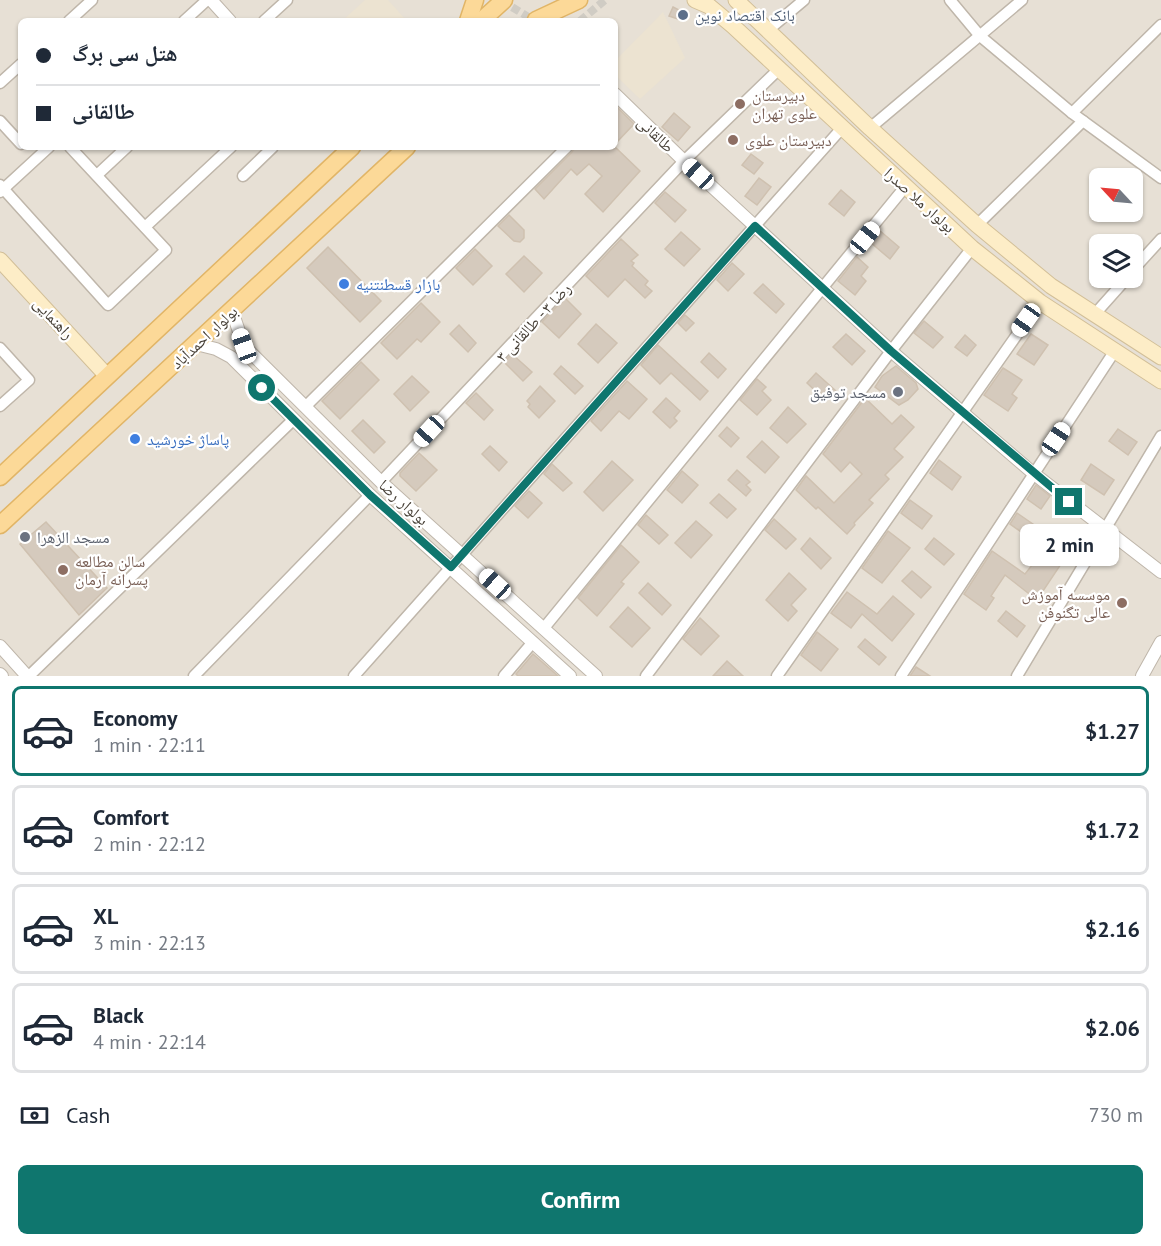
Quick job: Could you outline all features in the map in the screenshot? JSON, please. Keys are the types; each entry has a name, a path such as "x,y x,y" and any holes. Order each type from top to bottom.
{"main road":[{"path":"469,18 475,0"},
{"path":"484,18 504,0"},
{"path":"538,18 557,0"},
{"path":"540,18 579,0"},
{"name":"بولوار ملا صدرا","path":"694,0 709,3 972,248 1040,302 1161,381"},
{"name":"بولوار ملا صدرا","path":"736,0 870,128 977,225 1051,286 1161,357"},
{"path":"0,477 346,150"},
{"name":"بولوار احمدآباد","path":"0,525 405,150"},
{"name":"راهنمایی","path":"0,260 107,376"}],"street":[{"path":"72,18 92,0"},
{"path":"188,18 209,0 227,18"},
{"path":"267,18 287,0"},
{"path":"767,31 804,0"},
{"path":"950,0 980,36 1072,113 1161,178"},
{"path":"870,128 1022,0"},
{"path":"1072,113 1161,25"},
{"path":"0,83 18,67"},
{"name":"رضا ۳ - طالقانی ۳","path":"381,482 684,161 779,69"},
{"name":"طالقانی","path":"618,99 891,351 961,412 1033,473 1161,572"},
{"path":"0,121 18,141"},
{"path":"977,225 1083,121"},
{"path":"354,676 842,128"},
{"path":"26,150 35,160"},
{"path":"46,150 1,188 108,305 166,250 73,150"},
{"path":"97,176 124,150"},
{"path":"145,227 228,150"},
{"path":"243,176 270,150"},
{"path":"305,407 564,150"},
{"path":"544,628 905,187"},
{"path":"1143,259 1161,239"},
{"path":"646,676 891,351 972,248"},
{"path":"1094,315 1118,288"},
{"path":"777,676 1040,302"},
{"name":"بولوار رضا","path":"232,311 244,346 381,482 596,676"},
{"name":"بولوار رضا","path":"196,344 216,349 231,357 370,495 570,676"},
{"path":"231,357 231,348 235,345 244,346"},
{"path":"0,348 29,380 0,406"},
{"path":"901,676 1114,352"},
{"path":"0,646 28,676 159,552 293,420"},
{"path":"1017,676 1161,436"},
{"path":"194,676 370,495"},
{"path":"504,676 533,642"},
{"path":"1142,676 1161,642"}],"shaded area":[{"path":"0,0 1161,0 1161,676 0,676"},
{"path":"365,0 388,0 404,18 345,18"},
{"path":"663,12 685,58 640,99 618,78 618,58"}],"building":[{"path":"673,7 681,11 678,19 669,16"},
{"path":"618,108 634,124 618,141"},
{"path":"674,113 690,127 678,141 662,127"},
{"path":"573,150 618,150 640,171 603,212 585,194 602,176 589,164 577,175 571,169 544,199 535,189"},
{"path":"751,154 763,163 754,174 742,165"},
{"path":"759,178 771,187 757,205 745,196"},
{"path":"841,190 855,202 844,216 829,204"},
{"path":"665,192 686,210 675,222 655,203"},
{"path":"509,215 524,230 524,238 520,242 514,241 498,226"},
{"path":"879,230 899,247 890,259 870,242"},
{"path":"681,232 700,249 684,266 665,249"},
{"path":"621,239 638,255 631,261 634,263 632,266 648,281 645,285 652,291 645,298 625,279 608,297 586,276"},
{"name":"بازار قسطنتنیه","path":"328,247 381,301 360,322 307,268"},
{"path":"475,249 492,266 473,285 456,268"},
{"path":"524,256 542,273 524,292 506,274"},
{"path":"857,257 868,267 861,276 866,281 855,295 838,281"},
{"path":"732,263 744,274 728,291 717,280"},
{"path":"763,284 784,304 776,313 754,293"},
{"path":"565,298 581,314 559,338 542,322"},
{"path":"421,303 440,322 421,342 417,339 397,359 381,343"},
{"path":"685,315 694,323 686,331 678,323"},
{"path":"924,321 943,337 933,348 914,333"},
{"path":"596,324 617,343 598,363 578,344"},
{"path":"459,325 476,343 468,352 450,334"},
{"path":"846,334 865,351 852,365 833,347"},
{"path":"1031,334 1048,345 1034,365 1017,354"},
{"path":"965,335 976,345 967,356 955,347"},
{"path":"658,345 708,391 700,400 671,373 660,384 641,365"},
{"path":"709,353 726,369 718,378 701,362"},
{"path":"512,354 532,372 523,381 504,362"},
{"path":"361,362 379,380 340,419 322,401"},
{"path":"561,366 583,386 575,394 554,374"},
{"path":"896,366 916,383 918,389 908,400 899,405 875,387 882,376"},
{"path":"1003,368 1022,380 1012,394 1017,398 1008,411 984,395"},
{"path":"816,373 836,391 826,401 807,383"},
{"path":"412,376 429,392 410,411 394,394"},
{"path":"757,379 766,387 762,391 771,400 757,415 740,400"},
{"path":"627,381 647,399 629,419 619,411 601,431 591,421"},
{"path":"540,386 555,401 539,418 528,407 530,404 527,401"},
{"path":"476,393 493,410 484,420 466,403"},
{"path":"666,398 680,411 674,418 677,421 670,428 653,412"},
{"path":"865,398 892,424 901,415 914,427 894,449 903,457 885,475 889,479 869,500 873,503 847,534 796,490 806,476 834,503 862,474 850,462 841,472 823,454"},
{"path":"788,407 806,424 787,443 770,428"},
{"path":"363,420 385,442 374,453 352,431"},
{"path":"727,427 739,438 731,447 719,436"},
{"path":"1118,429 1137,442 1128,455 1109,441"},
{"path":"762,441 779,457 765,473 747,457"},
{"path":"490,446 507,462 499,471 482,454"},
{"path":"419,453 437,470 416,491 400,476 400,473"},
{"path":"939,460 961,477 952,490 930,473"},
{"path":"612,461 633,480 603,511 584,492"},
{"path":"552,464 572,483 563,491 544,474"},
{"path":"1091,464 1114,480 1104,495 1081,480"},
{"path":"737,470 750,482 746,485 751,490 746,496 728,480"},
{"path":"682,471 698,485 682,503 667,490"},
{"path":"1036,485 1050,496 1041,509 1027,499"},
{"path":"529,491 542,503 528,518 515,506"},
{"path":"719,494 736,509 727,518 710,503"},
{"path":"910,500 932,516 922,529 901,513"},
{"path":"1017,513 1069,549 1069,552 1037,600 1005,575 991,596 994,598 986,610 964,594 992,551 1025,574 1045,549 1010,524"},
{"path":"646,515 668,535 659,544 638,525"},
{"path":"774,519 796,539 786,549 765,530"},
{"path":"696,521 712,535 691,558 675,543"},
{"name":"سالن مطالعه پسرانه آرمان","path":"46,522 107,588 79,615 20,544"},
{"path":"888,531 910,548 882,583 862,568"},
{"path":"810,538 831,558 821,569 801,549"},
{"path":"934,538 954,554 944,565 925,549"},
{"path":"621,545 639,562 621,582 624,584 597,616 578,598"},
{"path":"912,571 931,587 921,598 902,581"},
{"path":"789,573 806,589 791,605 797,611 788,621 766,600"},
{"path":"648,583 671,605 662,615 639,593"},
{"path":"847,592 877,614 893,596 914,614 892,641 862,614 851,628 831,613"},
{"path":"628,607 650,628 632,647 610,627"},
{"path":"1006,611 1025,626 1017,637 998,621"},
{"path":"700,618 719,636 701,655 683,639"},
{"path":"817,632 838,649 821,671 801,655"},
{"path":"865,639 886,657 879,665 858,647"},
{"path":"533,654 558,676 518,676 516,674"},
{"path":"727,661 743,676 713,676"},
{"path":"916,667 930,676 910,676"}],"tunnel":[{"path":"584,18 605,0"},
{"path":"502,1 530,18"}],"place":[{"name":"بانک اقتصاد نوین","path":"683,15"},
{"name":"دبیرستان علوی تهران","path":"740,104"},
{"name":"دبیرستان علوی","path":"733,140"},
{"name":"بازار قسطنتنیه","path":"344,284"},
{"name":"مسجد توفیق","path":"898,392"},
{"name":"پاساژ خورشید","path":"135,439"},
{"name":"مسجد الزهرا","path":"25,537"},
{"name":"سالن مطالعه پسرانه آرمان","path":"63,570"},
{"name":"موسسه آموزش عالی تگنوفن","path":"1122,603"}],"route":[{"path":"262,388 370,495 451,567 755,226 891,351 1069,502"}]}
